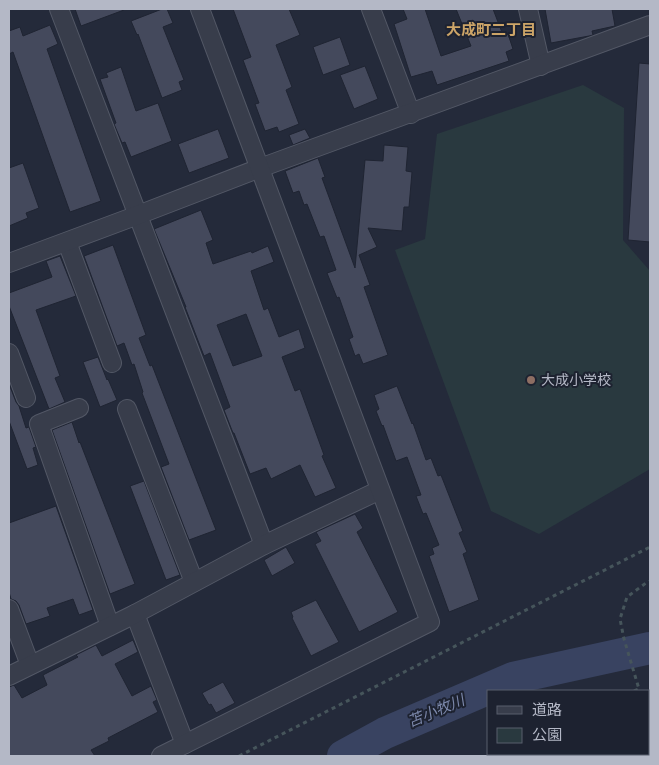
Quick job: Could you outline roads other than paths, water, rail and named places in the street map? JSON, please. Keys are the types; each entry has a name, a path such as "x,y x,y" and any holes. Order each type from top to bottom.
{"street":[{"path":"59,9 264,545"},
{"path":"161,756 430,622 200,9"},
{"path":"371,9 410,114"},
{"path":"528,9 541,66"},
{"path":"9,263 260,168 650,25"},
{"path":"67,242 112,363"},
{"path":"9,354 26,398"},
{"path":"79,408 38,424 110,626"},
{"path":"128,409 194,582"},
{"path":"9,676 135,614 264,545 380,490"},
{"path":"9,610 30,665"},
{"path":"135,614 185,744"}],"waterway":[{"name":"苫小牧川","path":"343,756 385,733 513,678 650,648"}],"place":[{"name":"大成小学校","path":"531,380"}],"district":[{"name":"大成町二丁目","path":"491,30"}]}
